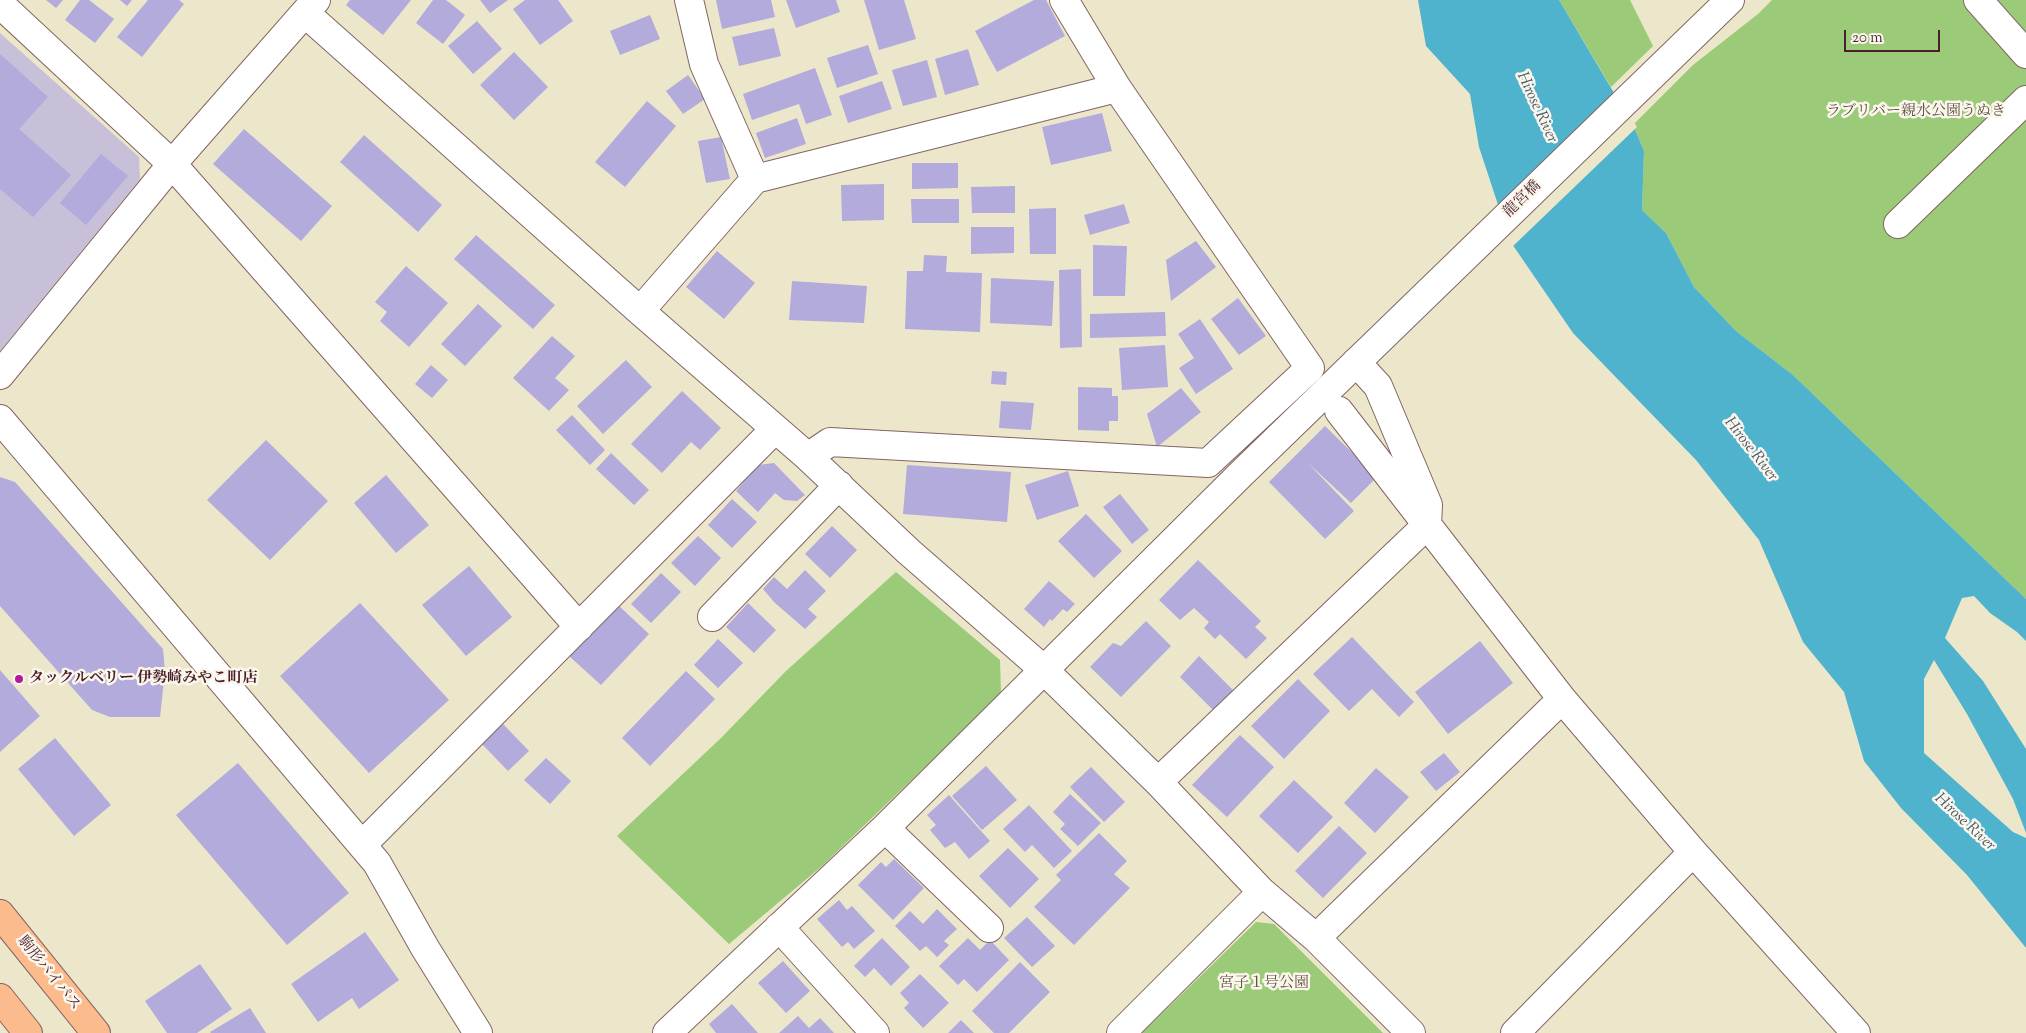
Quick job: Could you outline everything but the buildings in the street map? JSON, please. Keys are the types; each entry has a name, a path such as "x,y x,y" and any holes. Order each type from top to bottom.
{"main road":[{"name":"駒形バイパス","path":"0,914 96,1033"},
{"path":"0,998 28,1033"}],"street":[{"path":"689,0 704,64 756,179"},
{"path":"808,458 830,442 1208,463 1310,368 1117,88 1064,0"},
{"name":"龍宮橋","path":"667,1033 885,828 1043,669 1356,362 1730,0"},
{"path":"1978,0 2026,54"},
{"path":"0,4 172,164 579,627"},
{"path":"0,375 172,164 310,7 640,311 839,485 908,551 1043,669 1158,782 1262,892 1316,938 1411,1033"},
{"path":"640,311 756,179 1117,88"},
{"path":"1898,224 2026,100"},
{"path":"1158,782 1427,525 1428,505 1378,386 1356,362"},
{"path":"1339,411 1562,698 1693,852 1856,1033"},
{"path":"0,420 377,864 425,948 478,1033"},
{"path":"362,845 775,429"},
{"path":"712,617 839,485"},
{"path":"1316,938 1562,698"},
{"path":"885,828 989,928"},
{"path":"1516,1033 1693,852"},
{"path":"1122,1033 1262,892"},
{"path":"779,927 875,1033"}],"shaded area":[{"path":"0,33 139,157 140,179 0,351"}],"green space":[{"path":"1559,0 1630,0 1653,46 1611,87"},
{"name":"ラブリバー親水公園うぬき","path":"1772,0 2026,0 2026,599 1793,375 1736,331 1694,287 1666,233 1642,210 1644,151 1633,125 1693,65 1758,14"},
{"path":"896,572 1000,660 1001,694 822,866 729,944 617,836 721,738 786,671"},
{"name":"宮子１号公園","path":"1256,922 1274,924 1383,1033 1142,1033"}],"water":[{"name":"Hirose River","path":"1418,0 1559,0 1633,125 1644,151 1642,210 1666,233 1694,287 1736,331 1793,375 2026,599 2026,641 2017,632 1990,613 1974,596 1962,598 1945,638 1983,681 2026,749 2026,833 2013,799 1967,714 1934,660 1924,679 1924,753 2013,832 2026,838 2026,948 1967,875 1901,808 1864,761 1844,692 1803,642 1759,540 1696,460 1573,333 1510,241 1479,147 1470,94 1426,46"}],"pier":[{"path":"1616,92 1637,127 1511,248 1496,207"}],"place":[{"name":"タックルベリー 伊勢崎みやこ町店","path":"19,679"}]}
